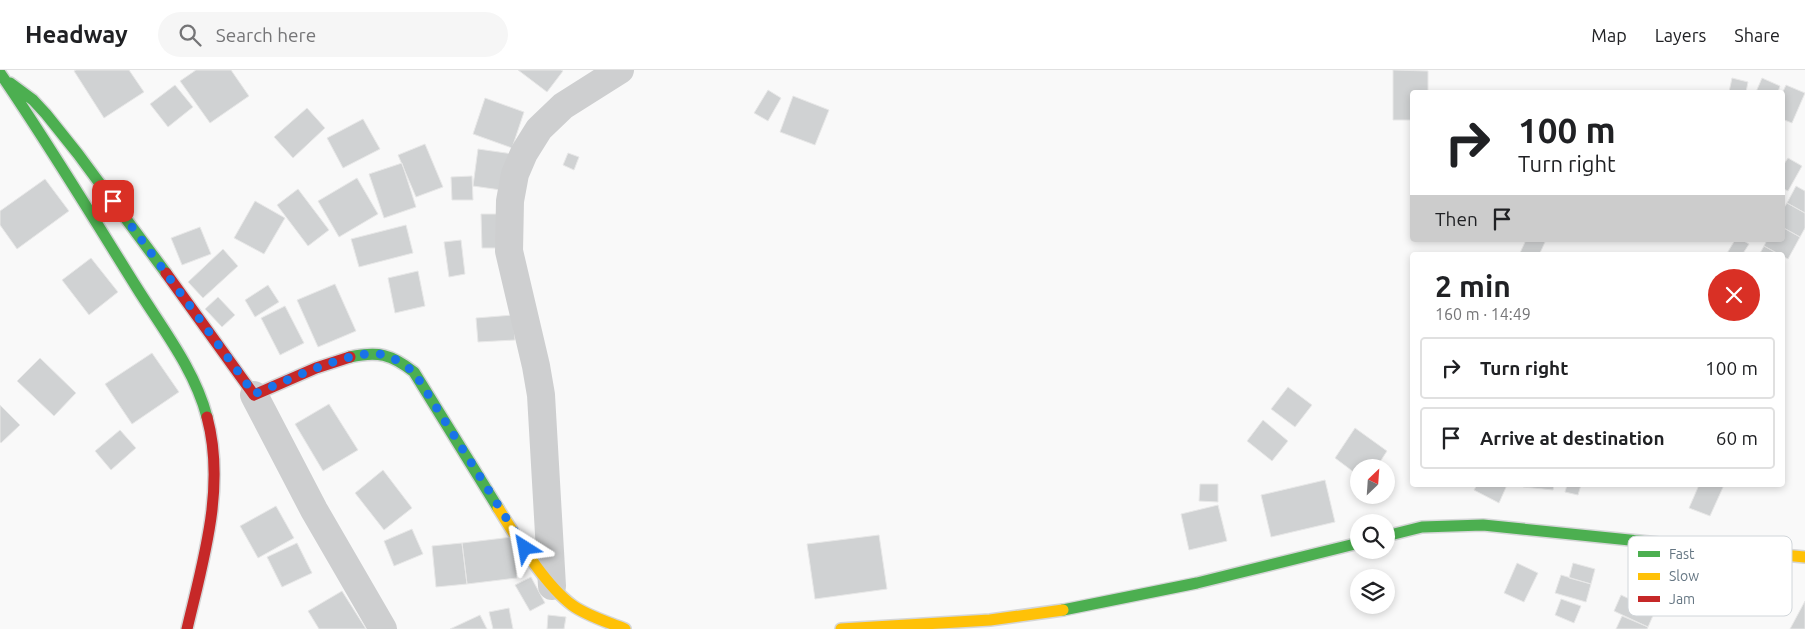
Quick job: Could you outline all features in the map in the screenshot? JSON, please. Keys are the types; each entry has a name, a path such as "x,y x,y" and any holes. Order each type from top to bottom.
{"street":[{"path":"552,586 540,395 536,366 509,251 510,201 515,174 524,153 539,129 564,106 620,70"},
{"path":"2,75 33,100 78,154 254,394 314,510 383,629"},
{"path":"2,75 38,129 178,354 204,407 211,430 213,480 203,559 187,629"},
{"path":"254,394 350,356 380,354 399,361 414,372 516,536 552,586 573,606 625,629"},
{"path":"1395,534 1422,527 1483,525 1628,540"},
{"path":"841,629 990,620 1065,610 1197,583 1350,544"},
{"path":"1792,556 1805,557"}],"building":[{"path":"129,70 144,92 104,118 74,71"},
{"path":"196,70 231,70 249,96 210,123 180,81"},
{"path":"518,70 561,70 563,71 547,92"},
{"path":"1393,70 1428,71 1428,90 1410,90 1410,120 1393,120"},
{"path":"1732,78 1748,82 1746,90 1729,90"},
{"path":"1762,78 1780,86 1779,90 1757,90"},
{"path":"175,85 193,107 168,127 150,104"},
{"path":"1786,85 1805,93 1792,123 1785,120 1784,90"},
{"path":"768,90 781,98 768,121 754,113"},
{"path":"793,96 829,110 815,145 780,132"},
{"path":"485,98 524,112 512,148 473,134"},
{"path":"307,108 325,128 293,158 274,137"},
{"path":"363,119 380,149 343,168 327,138"},
{"path":"425,144 443,187 416,197 398,155"},
{"path":"478,149 513,154 508,191 473,186"},
{"path":"568,153 579,157 574,170 563,165"},
{"path":"1788,158 1802,166 1788,191 1785,190 1785,162"},
{"path":"402,163 416,207 384,218 369,174"},
{"path":"472,176 473,200 452,200 451,177"},
{"path":"357,178 378,214 339,237 318,201"},
{"path":"45,179 69,211 17,249 0,225 0,211"},
{"path":"1796,186 1805,191 1805,213 1787,203"},
{"path":"298,189 329,230 308,246 277,205"},
{"path":"255,201 285,218 264,254 234,238"},
{"path":"1787,203 1805,213 1805,228 1800,237 1785,229 1785,206"},
{"path":"481,214 504,214 505,248 482,248"},
{"path":"406,225 413,253 359,267 351,239"},
{"path":"200,227 211,254 182,265 171,238"},
{"path":"1785,229 1800,237 1788,259 1785,257 1785,252 1775,252 1764,246 1766,242 1785,242"},
{"path":"461,240 465,274 449,277 444,242"},
{"path":"1525,242 1545,242 1540,252 1520,252"},
{"path":"1734,242 1746,242 1749,244 1744,252 1728,252"},
{"path":"1764,246 1775,252 1761,252"},
{"path":"223,249 238,266 203,298 188,282"},
{"path":"91,258 118,292 89,315 62,280"},
{"path":"418,271 425,306 395,313 388,278"},
{"path":"335,284 356,331 318,347 297,300"},
{"path":"268,285 279,302 255,317 245,300"},
{"path":"218,297 235,315 222,327 205,309"},
{"path":"285,306 304,343 280,355 261,318"},
{"path":"513,315 515,340 478,342 476,318"},
{"path":"152,353 179,392 132,424 105,384"},
{"path":"40,358 76,393 54,416 17,381"},
{"path":"1288,387 1312,405 1295,427 1271,409"},
{"path":"329,404 358,450 323,471 295,424"},
{"path":"0,405 20,425 1,443 0,442"},
{"path":"1263,420 1288,441 1272,461 1247,441"},
{"path":"1355,428 1387,451 1382,459 1350,459 1350,469 1335,458"},
{"path":"120,430 136,448 111,470 95,451"},
{"path":"383,470 412,508 384,530 355,493"},
{"path":"1325,480 1335,522 1271,537 1261,495"},
{"path":"1200,484 1218,484 1218,502 1199,501"},
{"path":"1476,487 1506,487 1499,503 1474,490"},
{"path":"1523,487 1554,487 1553,490"},
{"path":"1566,487 1580,487 1578,495 1565,492"},
{"path":"1698,487 1723,487 1710,516 1689,508"},
{"path":"1218,505 1227,541 1189,550 1181,514"},
{"path":"276,506 294,538 258,558 240,526"},
{"path":"412,529 423,554 394,566 384,541"},
{"path":"879,535 887,589 815,599 807,544"},
{"path":"512,537 517,578 467,584 462,543"},
{"path":"297,543 312,573 282,587 267,557"},
{"path":"462,543 467,584 436,587 432,546"},
{"path":"1517,563 1538,573 1524,602 1504,593"},
{"path":"1573,563 1595,569 1591,584 1569,578"},
{"path":"1561,575 1591,584 1586,602 1555,593"},
{"path":"531,577 545,603 530,611 515,585"},
{"path":"342,591 366,629 319,629 308,611"},
{"path":"1621,595 1628,598 1628,616 1653,616 1648,627 1614,611"},
{"path":"1561,599 1581,606 1574,623 1555,615"},
{"path":"1805,601 1805,629 1790,629"},
{"path":"509,608 513,629 493,629 489,612"},
{"path":"480,615 487,629 450,629"},
{"path":"548,615 566,617 564,629 547,629"},
{"path":"1622,616 1648,627 1647,629 1616,629"}],"traffic: fast":[{"path":"0,73 53,153 177,350 195,383 207,417"},
{"path":"10,83 33,100 46,114 166,273"},
{"path":"350,357 376,354 398,361 414,372 498,508"},
{"path":"1395,534 1422,527 1483,525 1628,540"},
{"path":"1063,610 1197,583 1350,545"}],"traffic: slow":[{"path":"498,508 541,573 562,596 584,612 625,629"},
{"path":"1792,556 1805,557"},
{"path":"841,629 990,620 1063,610"}],"traffic: jam":[{"path":"166,273 254,395 316,368 350,357"},
{"path":"187,629 200,577 213,497 212,443 207,417"}],"route":[{"path":"113,201 254,394 350,356 380,354 399,361 414,372 525,548"}]}
